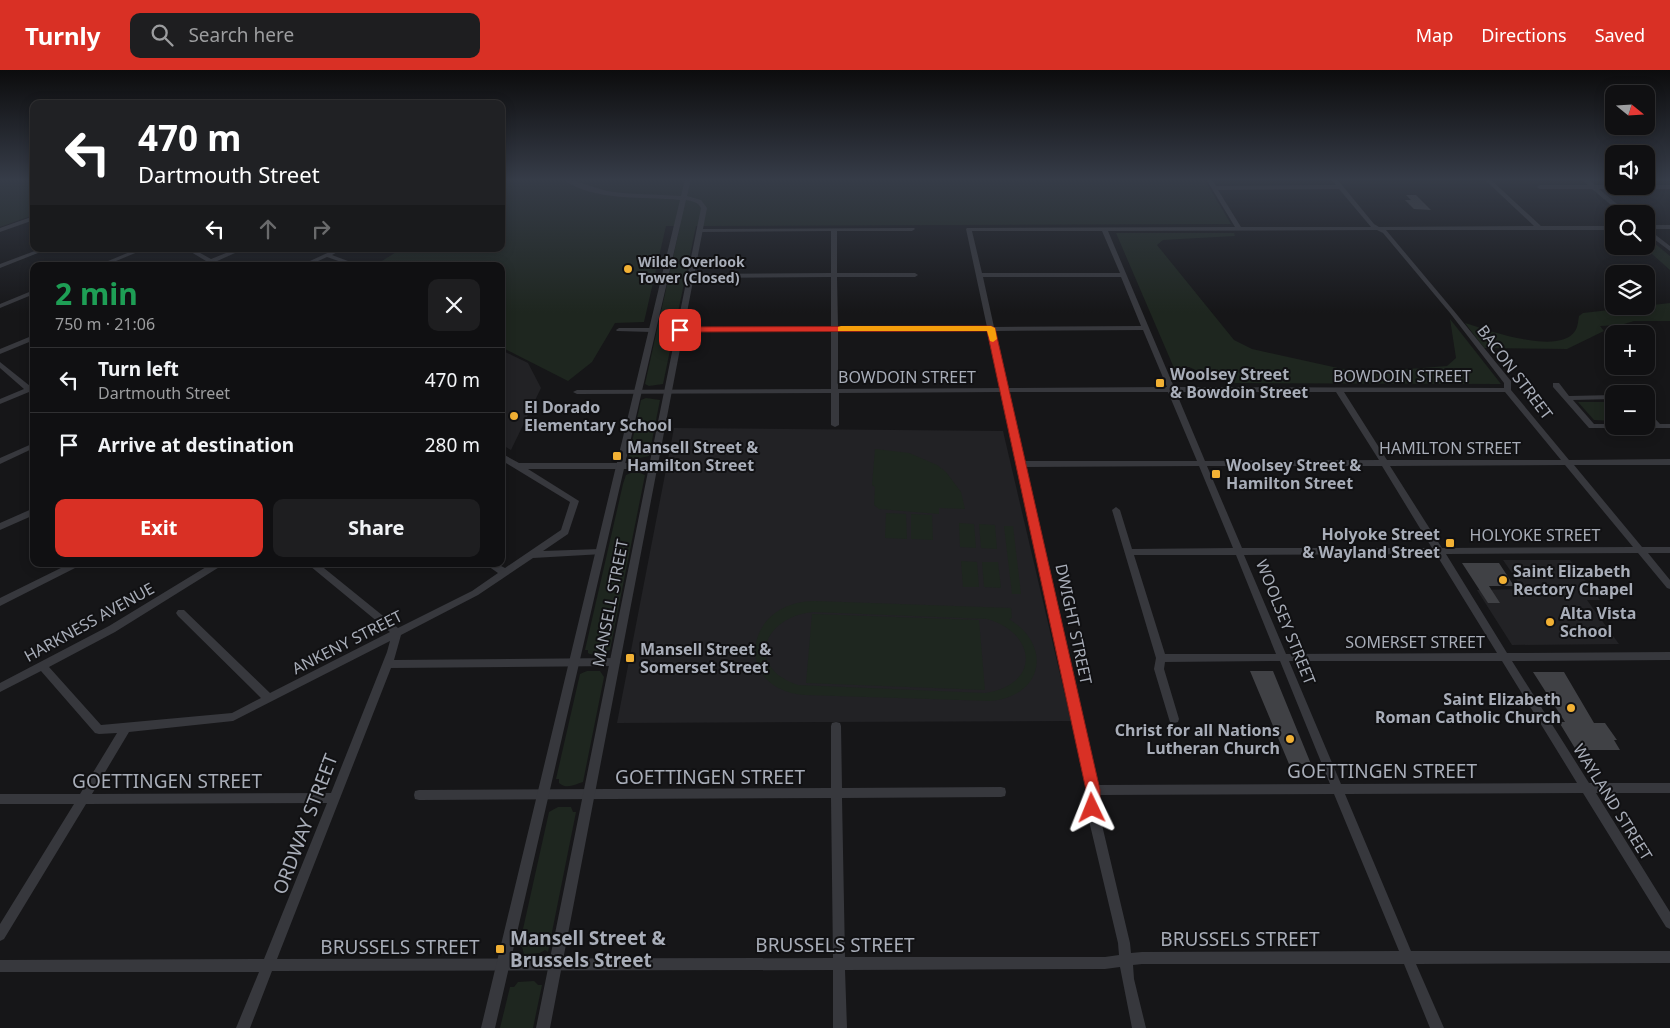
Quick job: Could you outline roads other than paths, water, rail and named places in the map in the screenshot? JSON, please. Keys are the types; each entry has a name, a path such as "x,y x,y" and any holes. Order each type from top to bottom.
{"street":[{"path":"0,230 18,224"},
{"name":"MANSELL STREET","path":"488,1028 678,224"},
{"name":"MANSELL STREET","path":"543,1028 701,224"},
{"path":"1236,224 1239,228"},
{"name":"BACON STREET","path":"1372,224 1385,232 1452,312 1508,383 1507,390 1670,586"},
{"path":"1534,224 1539,228"},
{"path":"1655,228 1670,227"},
{"path":"1104,228 1605,228"},
{"name":"DWIGHT STREET","path":"1104,228 969,229 1093,790 1092,808 1139,1028"},
{"name":"WOOLSEY STREET","path":"1104,228 1437,1028"},
{"path":"700,230 912,229"},
{"path":"834,230 835,424"},
{"path":"1655,236 1670,249"},
{"path":"0,266 37,252"},
{"path":"109,262 134,252"},
{"path":"194,252 210,262 234,252"},
{"path":"311,262 334,252"},
{"path":"328,255 346,262"},
{"path":"980,275 1123,275"},
{"path":"691,276 915,276"},
{"path":"0,306 30,294"},
{"path":"680,330 1146,328"},
{"path":"619,330 652,330"},
{"path":"0,352 30,339"},
{"path":"0,364 30,388"},
{"path":"1556,385 1592,426 1605,426"},
{"name":"BOWDOIN STREET","path":"577,392 1172,390 1232,388 1507,390"},
{"name":"WAYLAND STREET","path":"1339,390 1670,923"},
{"path":"0,402 30,391"},
{"path":"1567,398 1605,398"},
{"path":"1655,423 1658,426 1670,426"},
{"path":"0,461 30,447"},
{"path":"505,458 519,466 654,466"},
{"name":"HAMILTON STREET","path":"1020,464 1670,462"},
{"name":"ANKENY STREET","path":"42,666 99,730 232,717 475,593 565,532 575,501 519,466"},
{"path":"1116,510 1161,658 1159,669 1174,719"},
{"path":"0,527 30,513"},
{"name":"HOLYOKE STREET","path":"1129,552 1670,550"},
{"path":"531,555 600,552"},
{"path":"0,602 70,567"},
{"name":"HARKNESS AVENUE","path":"0,688 112,629 213,567"},
{"path":"316,567 397,633"},
{"path":"495,567 504,573"},
{"path":"181,613 268,698"},
{"name":"ORDWAY STREET","path":"243,1028 388,664 397,633"},
{"name":"SOMERSET STREET","path":"1161,658 1670,656"},
{"path":"388,664 615,662"},
{"path":"836,726 840,1028"},
{"path":"0,935 124,729"},
{"name":"GOETTINGEN STREET","path":"1093,790 1670,788"},
{"name":"GOETTINGEN STREET","path":"419,795 1001,792"},
{"name":"GOETTINGEN STREET","path":"0,798 334,798"},
{"name":"BRUSSELS STREET","path":"0,966 555,966 1105,963 1142,958 1670,957"}],"place":[{"name":"Wilde Overlook Tower (Closed)","path":"628,269"},
{"name":"Woolsey Street & Bowdoin Street","path":"1160,383"},
{"name":"El Dorado Elementary School","path":"514,416"},
{"name":"Mansell Street & Hamilton Street","path":"617,456"},
{"name":"Woolsey Street & Hamilton Street","path":"1216,474"},
{"name":"Holyoke Street & Wayland Street","path":"1450,543"},
{"name":"Saint Elizabeth Rectory Chapel","path":"1503,580"},
{"name":"Alta Vista School","path":"1550,622"},
{"name":"Mansell Street & Somerset Street","path":"630,658"},
{"name":"Saint Elizabeth Roman Catholic Church","path":"1571,708"},
{"name":"Christ for all Nations Lutheran Church","path":"1290,739"},
{"name":"Mansell Street & Brussels Street","path":"500,949"}]}
